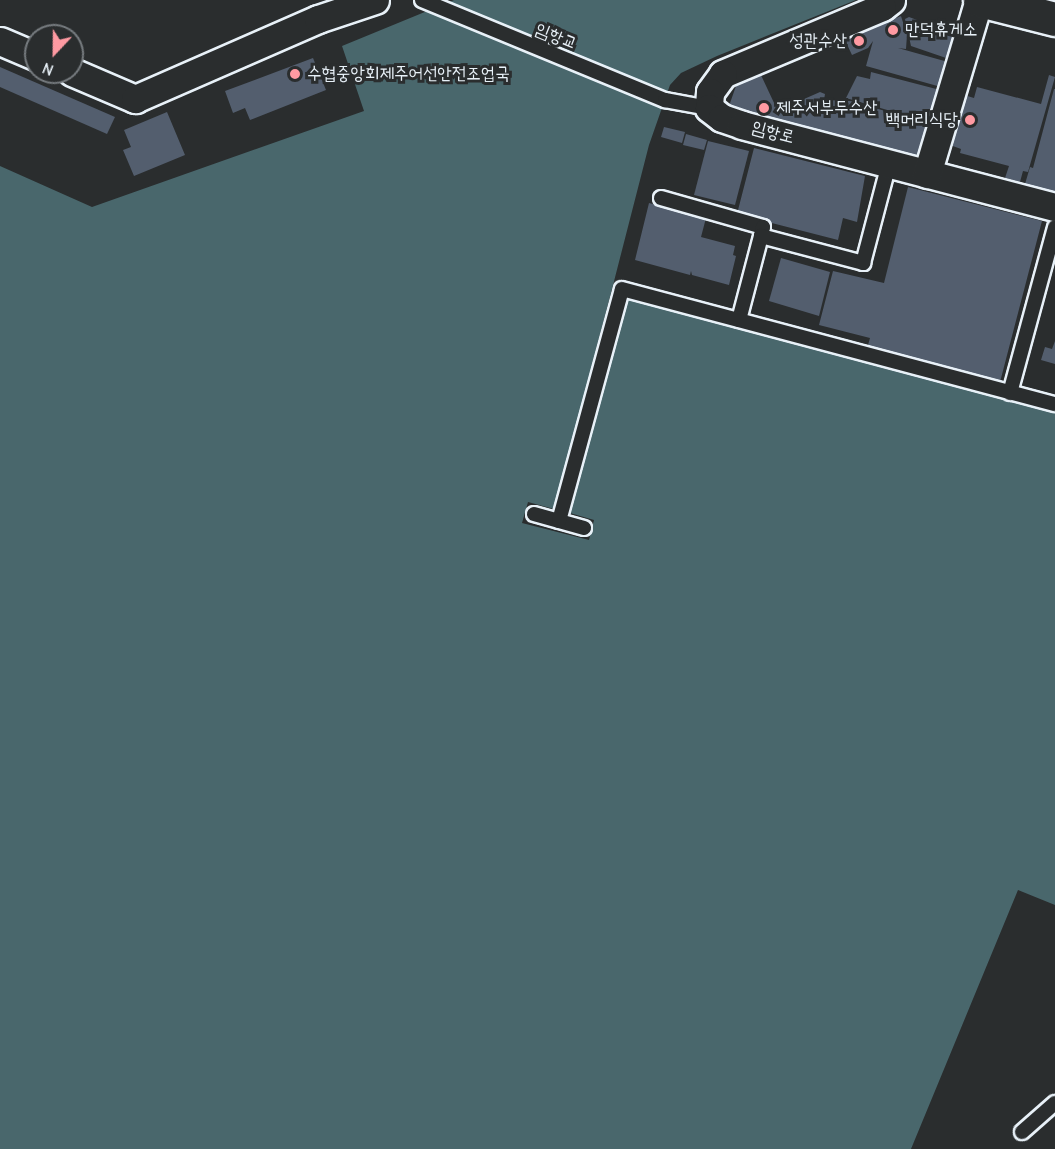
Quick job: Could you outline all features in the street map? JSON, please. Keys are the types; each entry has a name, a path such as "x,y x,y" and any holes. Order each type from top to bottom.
{"main road":[{"path":"980,0 1055,19"}],"street":[{"path":"84,77 135,99 315,10 375,0"},
{"path":"709,108 710,92 723,74 882,7 891,0"},
{"path":"927,174 980,0"},
{"path":"0,41 24,51"},
{"name":"임항로","path":"709,108 722,118 742,125 1055,207"}],"lane":[{"name":"임항교","path":"422,0 435,8 665,100 709,108"},
{"path":"761,236 863,263 889,164"},
{"path":"661,198 763,227 739,320"},
{"path":"1010,393 1055,227"},
{"path":"559,521 620,291 626,288 1055,404"},
{"path":"534,514 584,528"},
{"path":"1022,1132 1055,1103"}],"water":[{"path":"454,0 856,0 717,56 681,73 670,85 649,145 611,293 1055,410 1055,905 1018,890 911,1149 0,1149 0,166 92,207 364,111 342,46"}],"pier":[{"path":"611,293 627,298 570,513 594,520 589,540 522,523 528,502 554,509"}],"building":[{"path":"894,15 896,18 901,16 907,35 906,49 898,48 948,62 941,87 866,66 873,41 868,48 852,55 844,38"},
{"path":"909,17 944,30 943,34 944,31 956,35 949,59 911,46 905,19"},
{"name":"수협중앙회제주어선안전조업국","path":"313,58 326,90 250,120 245,108 233,113 225,91"},
{"path":"0,67 24,77 24,84 39,84 115,117 107,134 0,87"},
{"path":"871,72 944,91 932,123 846,98 857,76 870,79"},
{"path":"760,73 775,105 794,111 795,103 820,92 825,94 824,100 850,101 931,124 921,158 915,156 914,159 885,147 729,106 737,83"},
{"path":"1049,75 1055,77 1028,172 1023,171 1020,182 1005,178 1009,166 960,153 961,149 950,145 964,95 974,98 977,87 1041,104"},
{"path":"1054,89 1055,198 1044,195 1045,189 1025,184 1030,167 1033,168"},
{"path":"167,112 185,155 134,176 123,150 131,147 124,130"},
{"path":"664,127 685,132 682,143 661,137"},
{"path":"686,134 707,140 704,150 683,145"},
{"path":"708,141 749,151 735,205 694,195"},
{"path":"754,148 865,176 857,222 843,218 838,240 737,214"},
{"path":"908,187 1042,221 999,386 866,352 870,338 819,325 833,271 884,283"},
{"path":"649,203 706,218 701,237 735,246 733,255 736,256 729,285 692,275 691,271 690,275 635,260"},
{"path":"781,258 830,272 819,316 769,301"},
{"path":"1055,341 1055,364 1041,360 1045,347 1052,349"}],"place":[{"name":"만덕휴게소","path":"893,30"},
{"name":"성관수산","path":"859,41"},
{"name":"수협중앙회제주어선안전조업국","path":"295,74"},
{"name":"제주서부두수산","path":"764,108"},
{"name":"백머리식당","path":"970,120"}]}
